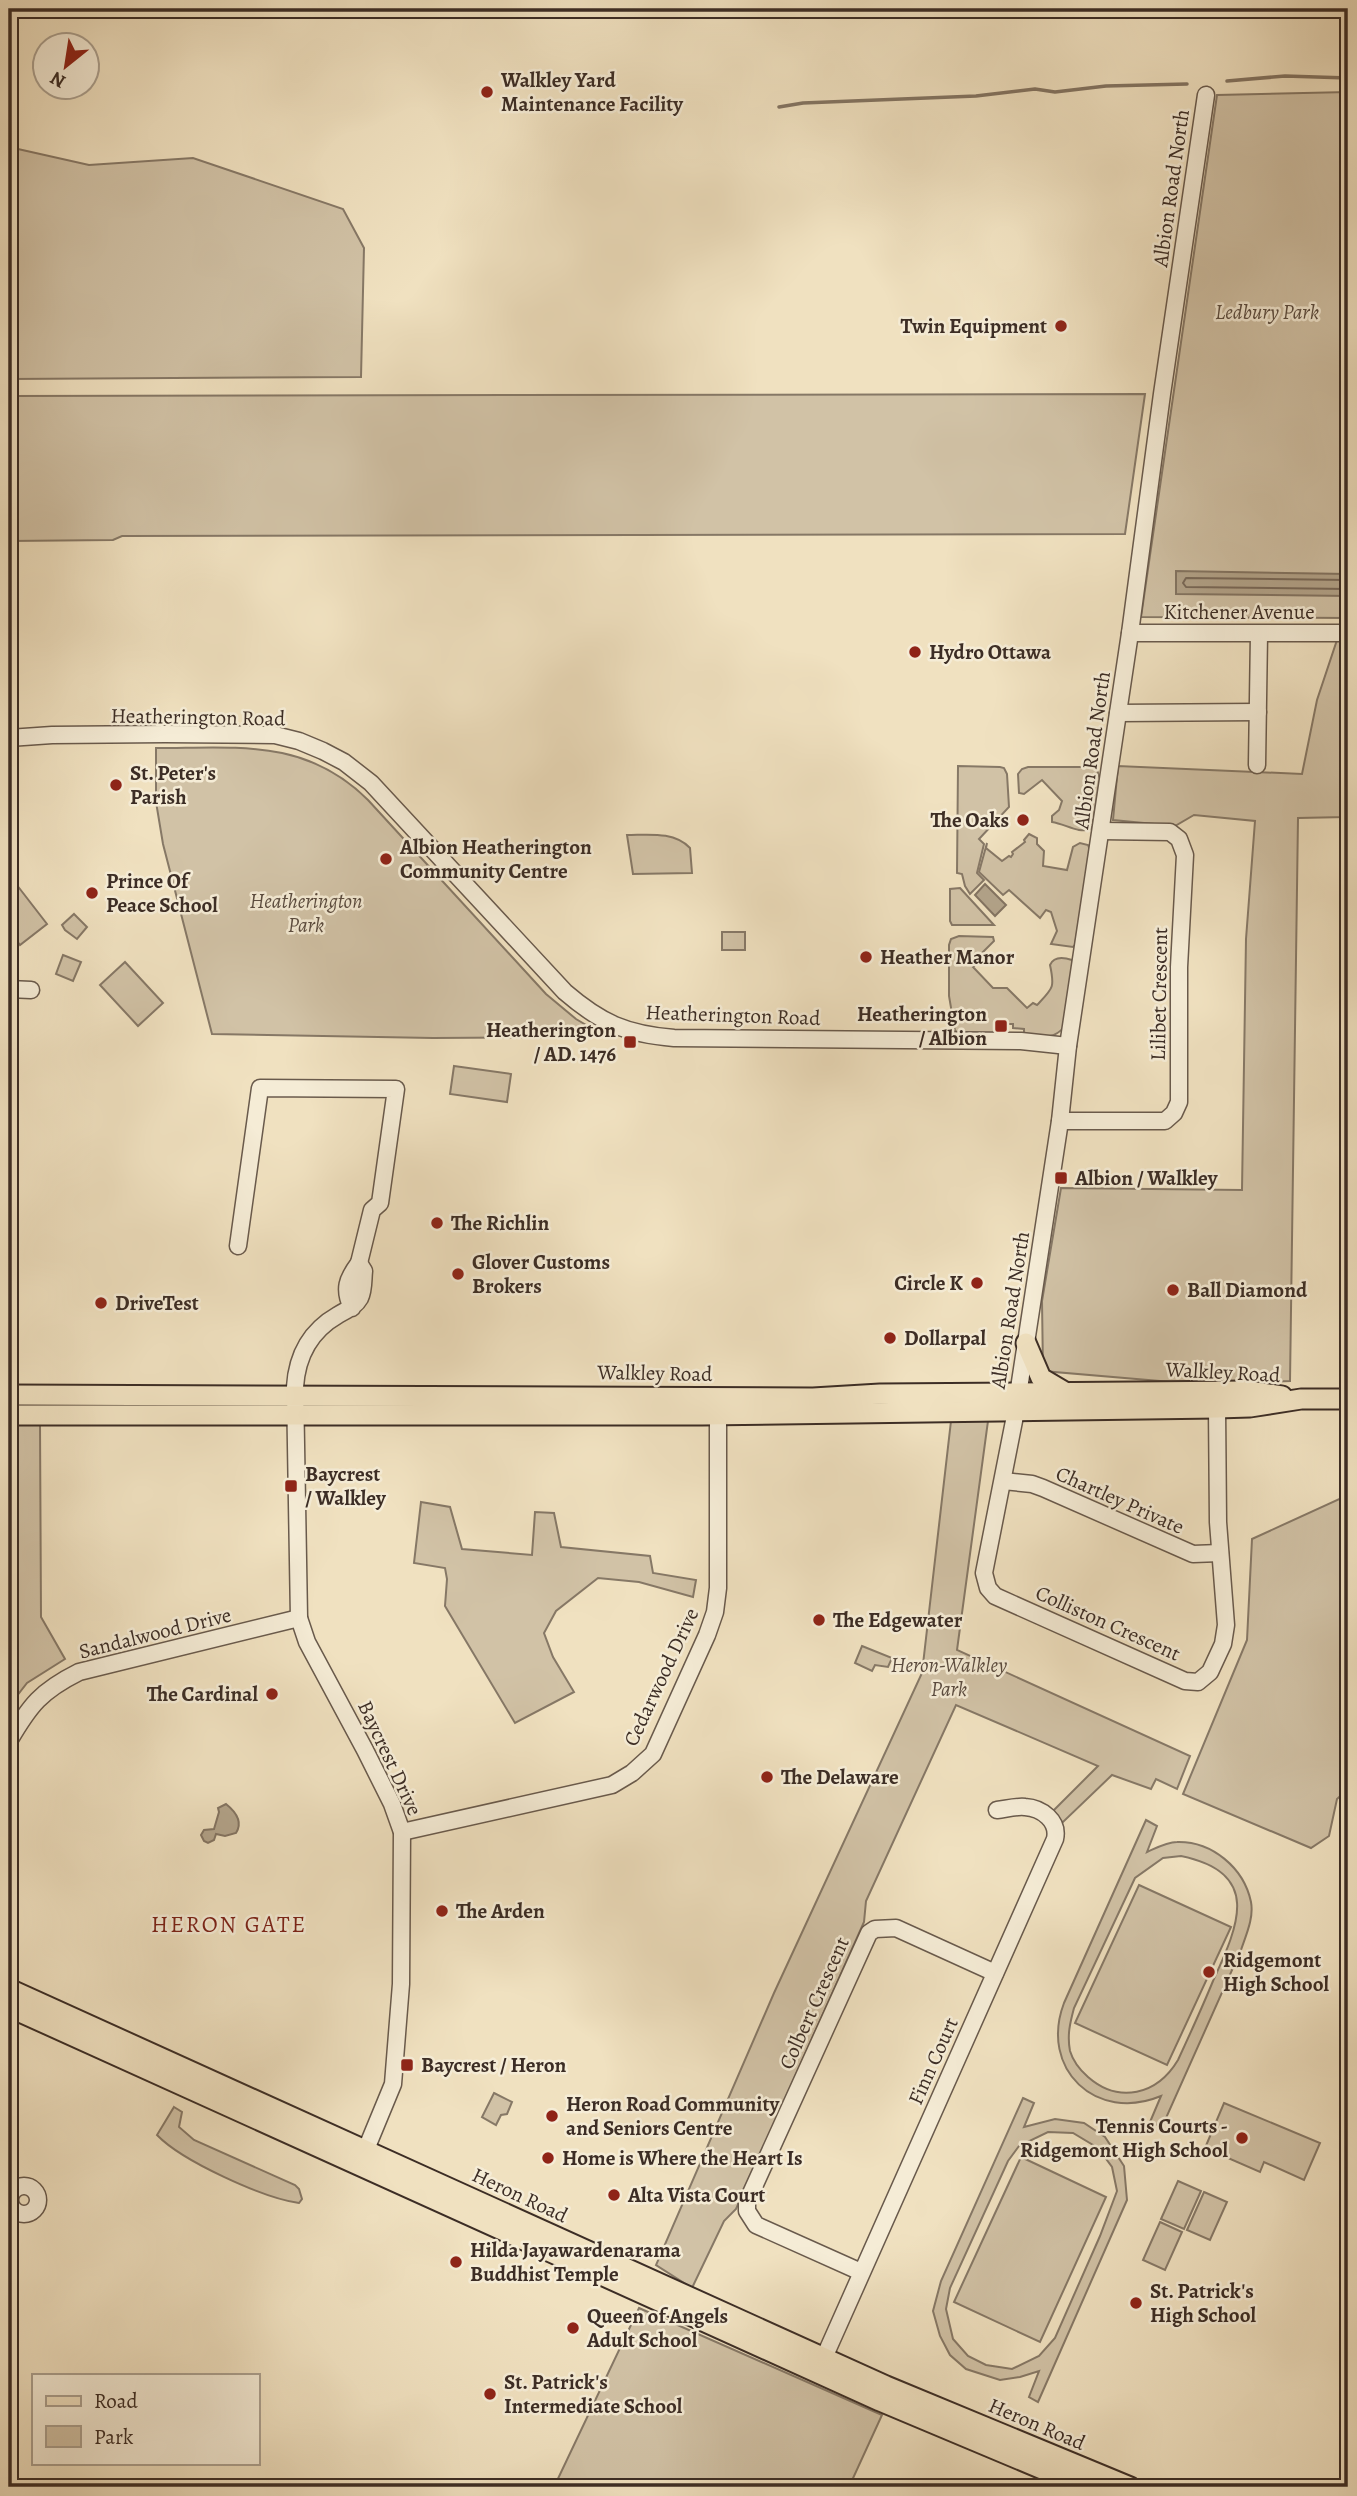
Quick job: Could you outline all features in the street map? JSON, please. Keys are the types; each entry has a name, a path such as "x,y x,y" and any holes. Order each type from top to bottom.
{"main road":[{"path":"1026,1343 1041,1378 1064,1392"},
{"name":"Walkley Road","path":"1017,1401 1064,1392 1249,1391 1301,1399 1348,1399"},
{"name":"Walkley Road","path":"9,1395 295,1394 718,1406"},
{"name":"Walkley Road","path":"9,1415 296,1415 1017,1401 1217,1408 1250,1407 1301,1399"},
{"name":"Heron Road","path":"9,1989 108,2043"},
{"name":"Heron Road","path":"9,2007 108,2043 821,2365 886,2386 1130,2487"},
{"name":"Heron Road","path":"821,2365 880,2401 1084,2487"}],"street":[{"name":"Albion Road North","path":"1017,1401 1102,831 1206,95"},
{"name":"Kitchener Avenue","path":"1130,633 1348,633"},
{"path":"1257,765 1259,634"},
{"path":"1118,713 1258,712"},
{"name":"Heatherington Road","path":"9,738 165,734 275,736 299,741 323,751 344,762 371,783 565,992 597,1017 635,1033 674,1038 1021,1041 1068,1045"},
{"name":"Lilibet Crescent","path":"1060,1121 1165,1121 1179,1102 1179,967 1185,855 1180,839 1170,832 1102,831"},
{"path":"9,989 30,990"},
{"name":"Baycrest Drive","path":"238,1246 260,1088 396,1089 380,1203 372,1210 359,1263 363,1271 360,1298 352,1308 328,1321 311,1337 299,1359 295,1394 299,1618 307,1642 392,1804 402,1832 401,1984 393,2084 363,2157"},
{"name":"Colliston Crescent","path":"1017,1401 984,1573 988,1588 995,1596 1185,1681 1198,1682 1205,1678 1223,1644 1226,1625 1218,1522 1217,1408"},
{"name":"Cedarwood Drive","path":"402,1832 612,1785 632,1773 653,1754 715,1612 718,1588 718,1406"},
{"name":"Chartley Private","path":"1003,1481 1043,1488 1192,1554 1220,1553"},
{"name":"Sandalwood Drive","path":"9,1741 38,1698 56,1684 79,1672 299,1618"},
{"name":"Finn Court","path":"821,2365 1056,1833 1048,1816 1027,1807 997,1810"},
{"name":"Colbert Crescent","path":"862,2273 756,2225 747,2211 747,2202 869,1933 875,1929 896,1928 995,1973"}],"green space":[{"name":"Ledbury Park","path":"1348,92 1348,618 1141,617 1217,95"},
{"path":"9,147 89,165 193,158 343,209 364,248 361,377 9,379"},
{"path":"1145,394 1125,534 122,536 113,540 9,541 9,396"},
{"path":"1337,640 1348,640 1346,817 1298,818 1290,1381 1195,1384 1043,1371 1042,1301 1061,1188 1242,1190 1246,939 1255,821 1194,815 1175,826 1113,820 1118,766 1302,774 1317,700"},
{"name":"Heatherington Park","path":"215,747 269,751 295,756 344,780 368,800 546,994 576,1019 598,1032 595,1037 433,1038 212,1034 163,844 156,802 156,748"},
{"path":"958,766 1000,767 1004,768 1007,774 1009,807 979,839 984,844 977,873 984,880 970,894 962,874 957,873"},
{"path":"1028,767 1092,767 1097,770 1100,779 1092,829 1077,830 1052,822 1052,816 1059,810 1062,801 1042,780 1024,794 1019,793 1018,774"},
{"path":"1029,834 1037,838 1037,844 1044,851 1043,866 1067,870 1073,847 1080,843 1088,845 1090,850 1073,947 1051,944 1057,931 1051,912 1046,910 1040,918 1009,890 1003,895 979,872 987,843 986,848 1002,861 1011,857 1012,852 1025,842"},
{"path":"627,835 669,836 684,843 690,848 692,873 633,874"},
{"path":"13,880 47,924 20,945 9,930 9,884"},
{"path":"960,888 994,925 952,925 950,889"},
{"path":"74,914 87,927 77,939 62,925"},
{"path":"722,932 745,932 745,950 722,950"},
{"path":"959,936 993,937 994,941 974,961 976,964 973,967 993,988 1007,988 1027,1008 1033,1003 1037,1005 1049,991 1052,983 1052,962 1059,958 1072,960 1074,963 1064,1027 1045,1037 1024,1035 1024,1029 1013,1028 1013,1024 1001,1024 1000,1033 955,1031 949,996 949,945 951,939"},
{"path":"63,955 81,962 73,981 56,974"},
{"path":"125,962 163,1003 138,1026 100,985"},
{"path":"454,1066 511,1074 507,1102 450,1094"},
{"name":"Heron-Walkley Park","path":"951,1421 988,1421 957,1650 1190,1756 1177,1789 1156,1779 1151,1789 1112,1775 1062,1823 1051,1813 1098,1766 956,1705 866,1901 864,1922 736,2209 724,2221 692,2288 656,2265 774,1993 922,1673"},
{"path":"9,1425 40,1425 41,1617 65,1659 27,1683 9,1706"},
{"path":"1348,1495 1348,1789 1337,1799 1329,1836 1311,1848 1183,1794 1247,1640 1252,1539"},
{"path":"421,1502 450,1507 462,1549 532,1555 535,1512 554,1513 561,1547 650,1556 653,1573 696,1580 693,1597 639,1582 598,1578 556,1611 544,1633 553,1657 574,1692 515,1723 445,1606 445,1568 414,1563"},
{"path":"862,1646 892,1658 888,1667 875,1665 872,1671 855,1663"},
{"path":"1146,1820 1157,1826 1147,1852 1169,1843 1190,1843 1214,1852 1234,1868 1251,1902 1249,1926 1241,1950 1162,2127 1150,2122 1161,2096 1137,2102 1115,2102 1095,2096 1079,2084 1067,2069 1059,2049 1058,2027 1064,2003","holes":["1181,1856 1207,1864 1224,1875 1234,1889 1237,1904 1235,1922 1222,1961 1178,2060 1169,2072 1148,2088 1137,2092 1112,2091 1085,2074 1073,2058 1069,2034 1074,2008 1135,1878 1163,1858"]},
{"path":"1139,1885 1231,1927 1167,2065 1075,2023"},
{"path":"494,2093 512,2102 507,2114 501,2115 496,2125 482,2117"},
{"path":"1023,2098 1034,2103 1024,2127 1055,2119 1084,2123 1105,2137 1124,2166 1127,2200 1038,2402 1029,2397 1039,2371 1000,2380 966,2369 950,2355 940,2336 933,2311 941,2281","holes":["1048,2132 1073,2133 1098,2148 1112,2167 1117,2191 1055,2338 1039,2356 1012,2369 986,2365 968,2356 953,2339 946,2309 950,2288 1008,2161 1019,2146"]},
{"name":"Tennis Courts - Ridgemont High School","path":"1224,2103 1320,2143 1304,2180 1264,2162 1260,2172 1205,2148"},
{"path":"174,2107 182,2112 179,2127 194,2140 295,2185 302,2199 299,2203 284,2200 245,2186 203,2167 169,2145 157,2135"},
{"path":"1021,2157 1106,2197 1040,2342 954,2302"},
{"path":"1178,2181 1201,2191 1184,2229 1161,2219"},
{"path":"1204,2192 1227,2202 1210,2240 1187,2230"},
{"path":"1160,2222 1182,2232 1165,2270 1143,2260"},
{"path":"639,2308 882,2415 849,2487 554,2487"}],"water":[{"path":"1176,571 1348,574 1348,596 1176,594"},
{"path":"985,884 1006,905 995,916 975,895"},
{"path":"226,1804 237,1817 239,1825 236,1833 225,1836 216,1834 214,1840 208,1843 204,1841 201,1835 204,1830 214,1829 218,1808"}],"waterway":[{"path":"1227,81 1285,76 1348,78"},
{"path":"779,107 803,103 976,96 1035,89 1055,92 1106,86 1187,84"}],"place":[{"name":"Walkley Yard Maintenance Facility","path":"487,92"},
{"name":"Twin Equipment","path":"1061,326"},
{"name":"Hydro Ottawa","path":"915,652"},
{"name":"St. Peter's Parish","path":"116,785"},
{"name":"The Oaks","path":"1023,820"},
{"name":"Albion Heatherington Community Centre","path":"386,859"},
{"name":"Prince Of Peace School","path":"92,893"},
{"name":"Heather Manor","path":"866,957"},
{"name":"Heatherington / Albion","path":"1001,1026"},
{"name":"Heatherington / AD. 1476","path":"630,1042"},
{"name":"Albion / Walkley","path":"1061,1178"},
{"name":"The Richlin","path":"437,1223"},
{"name":"Glover Customs Brokers","path":"458,1274"},
{"name":"Circle K","path":"977,1283"},
{"name":"Ball Diamond","path":"1173,1290"},
{"name":"DriveTest","path":"101,1303"},
{"name":"Dollarpal","path":"890,1338"},
{"name":"Baycrest / Walkley","path":"291,1486"},
{"name":"The Edgewater","path":"819,1620"},
{"name":"The Cardinal","path":"272,1694"},
{"name":"The Delaware","path":"767,1777"},
{"name":"The Arden","path":"442,1911"},
{"name":"Ridgemont High School","path":"1209,1972"},
{"name":"Baycrest / Heron","path":"407,2065"},
{"name":"Heron Road Community and Seniors Centre","path":"552,2116"},
{"name":"Tennis Courts - Ridgemont High School","path":"1242,2138"},
{"name":"Home is Where the Heart Is","path":"548,2158"},
{"name":"Alta Vista Court","path":"614,2195"},
{"name":"Hilda Jayawardenarama Buddhist Temple","path":"456,2262"},
{"name":"St. Patrick's High School","path":"1136,2303"},
{"name":"Queen of Angels Adult School","path":"573,2328"},
{"name":"St. Patrick's Intermediate School","path":"490,2394"}],"district":[{"name":"HERON GATE","path":"229,1924"}]}
